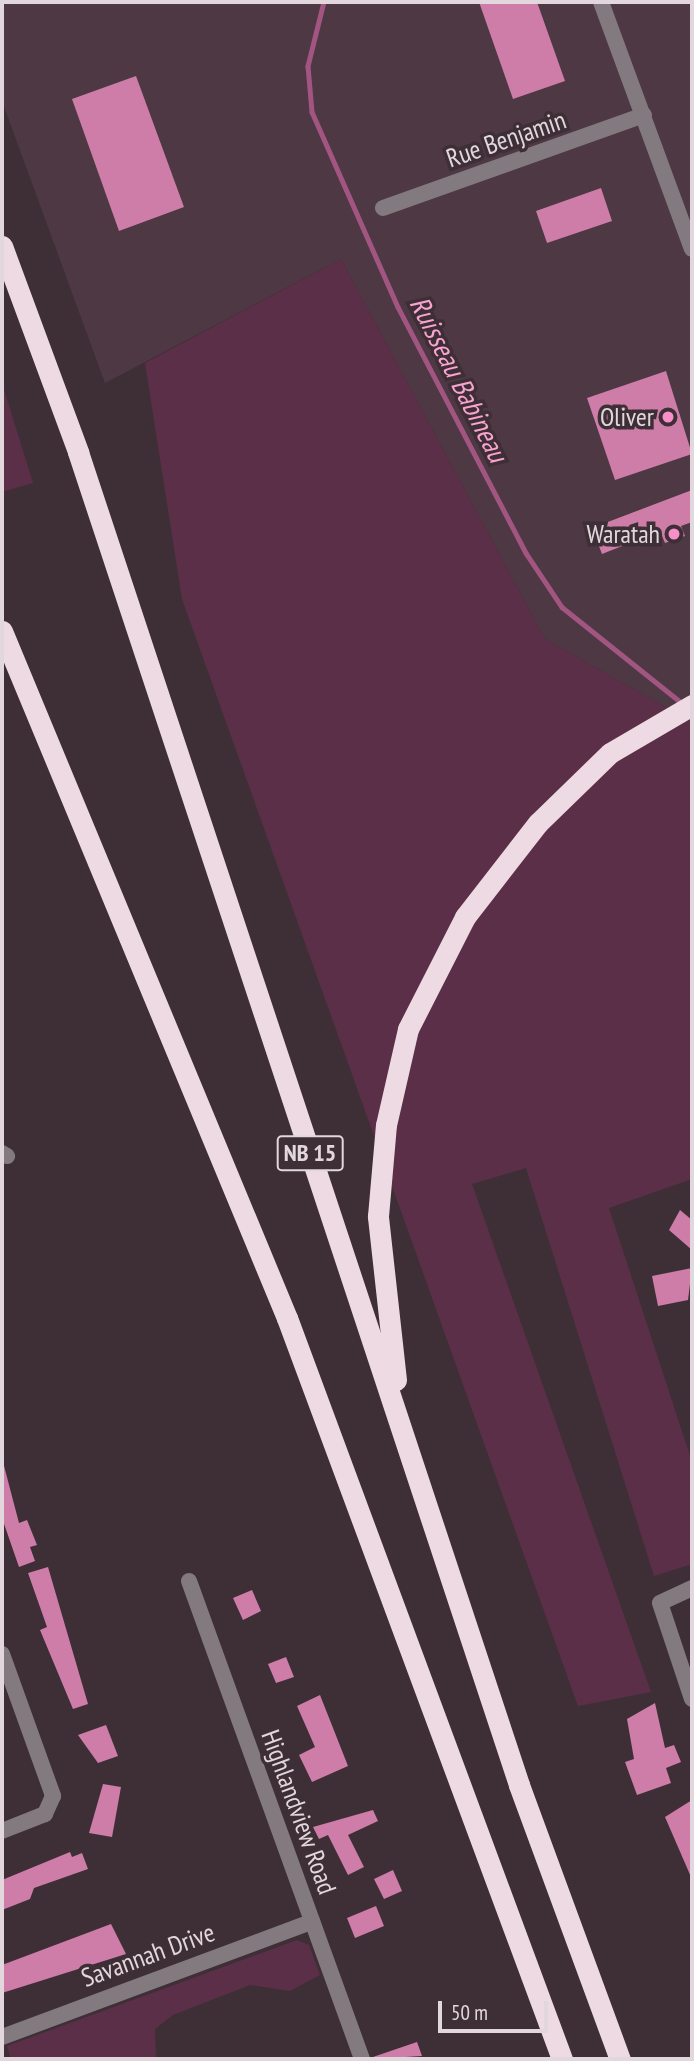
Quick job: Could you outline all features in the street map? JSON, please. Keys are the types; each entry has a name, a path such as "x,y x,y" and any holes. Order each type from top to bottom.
{"highway":[{"name":"NB 15","path":"2,246 78,452 519,1785 620,2059"},
{"path":"2,631 286,1318 562,2059"},
{"path":"407,1447 384,1307 377,1216 386,1125 408,1029 465,917 538,823 610,753 692,705"}],"street":[{"path":"601,2 692,249"},
{"name":"Rue Benjamin","path":"383,208 644,115"},
{"name":"Highlandview Road","path":"189,1581 362,2059"},
{"path":"692,1588 660,1603 692,1699"},
{"path":"2,1654 53,1796 45,1814 2,1830"},
{"name":"Savannah Drive","path":"2,2038 312,1922"}],"shaded area":[{"path":"2,2 692,2 692,722 545,639 341,259 105,383 2,101"},
{"path":"341,259 545,639 692,722 692,1179 609,1208 692,1462 692,1564 654,1576 526,1168 472,1184 651,1692 578,1706 182,599 145,363"},
{"path":"2,383 33,483 2,492"},
{"path":"297,1940 309,1945 320,1975 290,1991 250,1985 173,2015 155,2029 156,2059 11,2059 7,2046"}],"building":[{"path":"479,2 537,2 565,81 513,99"},
{"path":"136,76 184,207 119,231 72,99"},
{"path":"601,188 612,221 547,243 536,211"},
{"path":"666,371 692,454 615,480 587,398"},
{"path":"692,490 692,522 681,526 685,536 665,543 660,531 602,554 592,528"},
{"path":"680,1210 692,1220 692,1250 669,1230"},
{"path":"692,1268 688,1300 658,1306 652,1276"},
{"path":"3,1462 19,1523 27,1520 37,1545 30,1547 35,1561 19,1567 2,1518"},
{"path":"48,1567 88,1704 73,1709 40,1630 47,1627 28,1573"},
{"path":"252,1590 261,1611 243,1620 233,1598"},
{"path":"286,1657 294,1677 276,1683 268,1664"},
{"path":"320,1695 348,1766 312,1782 299,1755 315,1747 297,1706"},
{"path":"655,1703 665,1748 674,1745 681,1762 666,1768 671,1783 637,1795 625,1762 634,1759 627,1719"},
{"path":"106,1725 118,1756 98,1763 78,1735"},
{"path":"103,1784 121,1787 112,1837 89,1833"},
{"path":"692,1800 692,1876 691,1877 665,1817"},
{"path":"373,1810 378,1821 348,1835 364,1867 348,1875 328,1835 319,1839 313,1827"},
{"path":"70,1852 72,1857 82,1853 88,1869 34,1888 30,1899 2,1910 2,1880"},
{"path":"393,1870 402,1891 384,1899 374,1879"},
{"path":"376,1906 384,1926 355,1938 347,1918"},
{"path":"111,1924 126,1954 2,1993 2,1965"},
{"path":"417,2042 422,2056 373,2059 373,2057"}],"waterway":[{"name":"Ruisseau Babineau","path":"324,2 308,66 312,112 398,307 526,553 562,607 682,703"}],"place":[{"name":"Oliver","path":"668,417"},
{"name":"Waratah","path":"674,534"}]}
